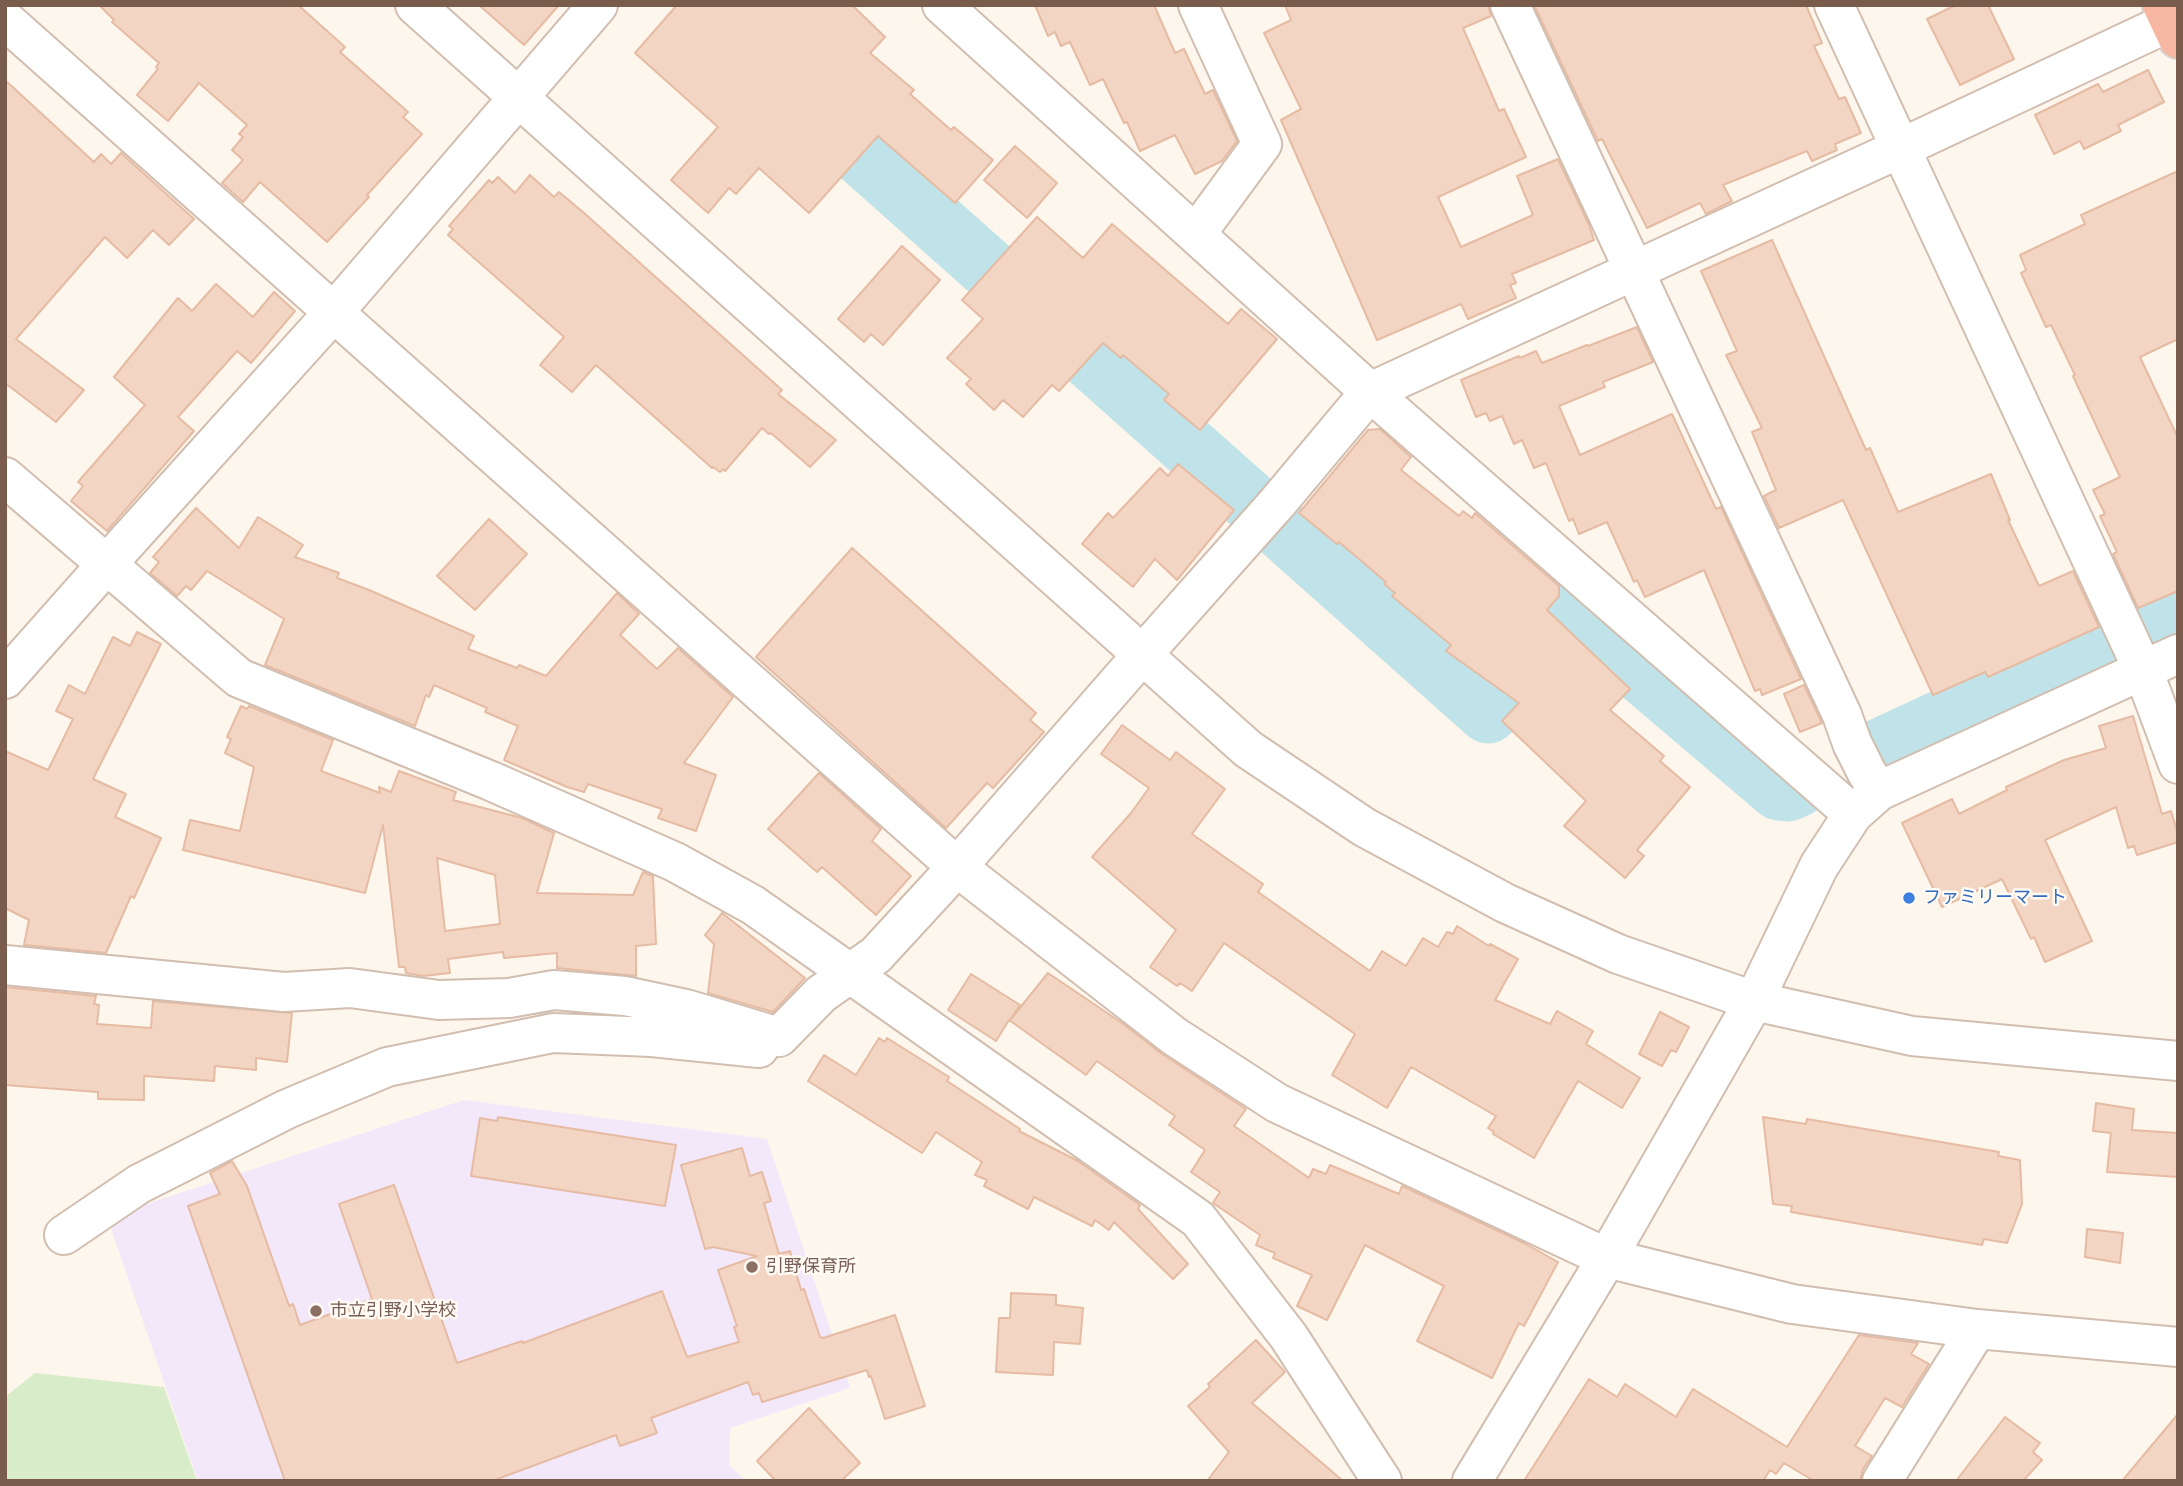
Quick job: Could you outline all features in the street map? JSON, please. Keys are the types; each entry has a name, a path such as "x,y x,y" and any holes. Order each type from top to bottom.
{"street":[{"path":"415,5 1248,749 1364,827 1505,903 1606,949 1754,1001 1912,1036 2178,1061"},
{"path":"5,679 334,312 598,5"},
{"path":"942,5 1370,392 1866,803"},
{"path":"1196,234 1262,144 1198,5"},
{"path":"1510,5 1842,715 1867,773 1866,803"},
{"path":"1834,5 2132,646 2178,764"},
{"path":"5,20 957,867 1174,1037 1278,1103 1607,1258 1792,1304 1977,1329 2178,1348"},
{"path":"64,1235 139,1184 287,1109 387,1067 553,1033 652,1037 761,1048 779,1037 821,994 849,972 876,956 1267,515 1370,392 2172,21"},
{"path":"5,477 239,678 491,781 675,862 753,905 1199,1219 1289,1337 1382,1481"},
{"path":"1472,1481 1607,1258 1754,1001 1819,866 1866,803 2132,646 2178,654"},
{"path":"5,965 284,992 350,988 439,1000 509,998 554,990 614,995 686,1009 779,1037"},
{"path":"1882,1481 1977,1329"}],"shaded area":[{"name":"市立引野小学校","path":"464,1100 767,1139 850,1388 730,1428 729,1465 746,1481 198,1481 107,1217"}],"green space":[{"path":"35,1373 164,1387 197,1481 5,1481 5,1397"}],"building":[{"path":"99,5 298,5 345,47 340,52 408,112 403,117 422,134 327,242 260,182 243,202 222,183 243,160 232,150 243,137 239,134 247,125 199,83 168,121 137,95 158,69 156,67 159,63 112,22 114,20"},
{"path":"479,5 559,5 524,45"},
{"path":"677,5 852,5 885,37 870,53 914,90 910,94 951,130 954,127 993,160 955,203 878,136 809,213 759,168 736,194 729,188 708,213 671,180 718,127 635,53"},
{"path":"1035,5 1154,5 1175,53 1184,49 1205,94 1213,90 1237,141 1222,161 1195,174 1175,135 1140,151 1103,79 1090,85 1070,42 1061,46 1055,32 1048,36"},
{"path":"1285,5 1488,5 1491,16 1463,28 1499,111 1504,109 1526,157 1438,197 1461,247 1533,215 1517,176 1558,159 1594,240 1512,274 1516,283 1510,285 1516,298 1468,319 1461,304 1377,340 1281,120 1301,109 1264,33 1291,20"},
{"path":"1534,5 1806,5 1822,43 1814,46 1839,99 1845,97 1861,133 1835,144 1837,150 1812,161 1807,151 1723,185 1732,201 1706,214 1700,203 1647,228 1602,139 1598,141"},
{"path":"1956,5 1988,5 2014,59 1960,85 1927,19"},
{"path":"2148,70 2164,102 2118,125 2121,131 2084,149 2080,141 2054,154 2035,115 2098,84 2103,92"},
{"path":"5,80 94,162 101,154 111,164 121,153 194,219 169,245 153,230 127,258 105,237 16,339 84,390 56,422 5,383"},
{"path":"1015,146 1057,183 1027,218 984,180"},
{"path":"2178,171 2178,339 2140,357 2178,438 2178,591 2138,608 2113,554 2117,552 2100,516 2105,514 2093,490 2120,477 2051,325 2046,327 2021,273 2026,270 2020,255 2085,224 2081,215"},
{"path":"530,175 554,197 559,192 584,213 782,390 778,394 836,440 810,467 762,428 725,471 723,469 720,472 712,468 596,365 572,392 540,365 564,337 448,235 453,229 449,226 489,180 492,183 498,177 515,193"},
{"path":"1037,217 1083,258 1112,224 1228,324 1241,309 1277,339 1200,430 1164,400 1169,394 1123,355 1121,358 1103,343 1059,391 1052,385 1023,417 1003,400 994,410 966,384 971,379 947,358 983,319 962,300"},
{"path":"1772,240 1866,450 1870,448 1898,512 1991,474 2008,520 2039,586 2073,571 2099,627 1988,677 1985,672 1933,695 1843,500 1779,528 1764,496 1776,490 1752,432 1762,428 1726,355 1737,351 1701,271"},
{"path":"902,246 940,280 883,345 871,334 864,342 838,319"},
{"path":"216,284 253,317 274,292 295,311 251,363 237,351 178,417 194,431 107,531 71,501 83,486 78,482 145,405 114,377 178,298 192,311"},
{"path":"1637,327 1653,362 1603,382 1605,387 1559,406 1580,455 1672,414 1716,509 1721,507 1801,679 1762,695 1760,689 1755,691 1704,570 1645,597 1637,580 1634,582 1607,522 1579,534 1573,519 1569,521 1546,463 1534,468 1522,440 1514,444 1502,416 1490,421 1486,413 1476,417 1461,380 1536,351 1542,363"},
{"path":"1380,429 1411,457 1401,470 1459,516 1463,511 1472,518 1475,513 1559,586 1559,596 1547,610 1630,689 1610,710 1664,756 1660,761 1690,787 1637,850 1644,856 1625,878 1564,826 1586,801 1502,721 1519,703 1446,651 1451,645 1392,596 1395,593 1384,584 1386,582 1339,542 1337,544 1299,513 1368,430"},
{"path":"1178,464 1234,510 1177,580 1155,559 1133,587 1082,544 1108,513 1113,518 1160,468 1168,476"},
{"path":"196,508 239,548 258,517 303,545 295,557 339,573 337,578 474,636 468,649 546,676 617,593 639,614 620,635 657,669 678,648 733,697 684,763 716,775 696,831 658,818 662,809 588,784 584,792 567,787 504,760 518,726 485,712 487,708 434,685 429,697 426,695 415,726 265,665 284,619 207,571 191,590 186,586 177,596 150,573 159,562 153,557"},
{"path":"489,519 527,554 475,610 437,576"},
{"path":"852,548 1036,713 1030,720 1044,732 993,788 987,783 946,828 756,657"},
{"path":"137,632 161,644 93,779 126,794 115,817 161,838 106,953 24,945 29,920 5,908 5,751 48,770 73,719 56,711 69,685 85,694 113,637 130,646"},
{"path":"1804,685 1822,723 1800,732 1784,694"},
{"path":"241,706 247,709 249,706 333,740 321,771 380,793 379,787 391,792 399,771 456,792 453,800 522,818 554,833 537,893 633,895 643,872 653,876 656,944 636,946 636,976 557,968 557,953 504,958 503,952 448,959 450,973 423,976 406,973 405,967 399,967 383,825 365,893 183,850 190,820 240,831 254,767 225,753 231,739 227,737","holes":["437,858 495,875 500,924 445,931"]},
{"path":"2133,716 2162,814 2171,811 2178,842 2137,855 2134,846 2128,848 2116,807 2045,840 2092,941 2045,962 2002,879 1942,907 1902,823 1952,799 1959,814 2007,790 2006,787 2064,760 2106,748 2099,726"},
{"path":"1122,725 1170,760 1176,752 1225,789 1192,834 1263,884 1258,892 1370,971 1382,951 1406,966 1423,938 1438,947 1447,932 1453,934 1457,926 1489,946 1490,944 1518,959 1495,1000 1550,1024 1557,1011 1593,1031 1586,1044 1640,1078 1622,1108 1578,1081 1534,1158 1493,1134 1488,1128 1496,1116 1411,1067 1387,1108 1332,1075 1355,1034 1224,943 1192,991 1180,983 1177,986 1150,967 1176,930 1092,857 1149,788 1101,754"},
{"path":"819,773 881,829 872,841 911,876 876,915 822,867 817,872 768,829"},
{"path":"722,913 805,978 773,1012 708,993 714,944 705,935"},
{"path":"1048,973 1122,1023 1162,1054 1246,1109 1234,1126 1309,1178 1313,1169 1326,1174 1330,1165 1399,1194 1402,1186 1524,1243 1558,1262 1524,1326 1519,1323 1492,1378 1417,1341 1444,1286 1365,1245 1327,1320 1297,1306 1312,1275 1273,1258 1275,1253 1256,1245 1260,1235 1213,1203 1220,1192 1191,1172 1205,1150 1169,1125 1175,1116 1097,1061 1086,1075 1009,1020 996,1041 948,1010 971,974 1020,1005 1010,1020"},
{"path":"5,987 96,996 94,1004 99,1005 97,1024 151,1028 153,1001 292,1013 287,1062 256,1058 256,1070 215,1066 214,1081 144,1076 144,1100 98,1099 98,1092 5,1085"},
{"path":"1660,1012 1689,1027 1676,1052 1671,1050 1662,1066 1639,1054"},
{"path":"879,1038 885,1042 887,1038 949,1077 947,1081 1020,1129 1019,1131 1078,1161 1140,1205 1138,1209 1188,1264 1173,1279 1114,1222 1109,1230 1095,1220 1092,1226 1034,1197 1028,1209 984,1186 987,1180 975,1175 982,1162 936,1132 922,1153 808,1081 824,1055 856,1075"},
{"path":"2096,1103 2134,1109 2132,1130 2178,1133 2178,1177 2107,1172 2111,1133 2093,1131"},
{"path":"498,1117 676,1145 665,1206 471,1176 480,1118 497,1121"},
{"path":"1763,1117 1806,1124 1807,1119 1999,1152 1998,1156 2020,1160 2022,1204 2007,1243 1984,1239 1982,1245 1791,1212 1792,1206 1773,1204"},
{"path":"742,1148 750,1176 762,1172 771,1201 764,1203 779,1254 790,1251 801,1290 804,1289 820,1337 895,1315 925,1406 885,1419 867,1370 762,1402 759,1393 753,1395 748,1382 651,1418 657,1433 620,1446 616,1435 492,1481 285,1481 188,1206 220,1194 210,1173 232,1161 247,1186 289,1306 293,1304 300,1325 372,1299 339,1204 394,1185 457,1363 522,1341 523,1343 662,1291 687,1357 739,1342 734,1327 737,1326 718,1270 757,1256 713,1247 705,1249 681,1165"},
{"path":"2087,1229 2123,1233 2120,1263 2085,1257"},
{"path":"1011,1293 1056,1295 1056,1305 1083,1308 1080,1344 1054,1342 1053,1375 996,1372 999,1318 1010,1318"},
{"path":"1859,1335 1918,1343 1911,1354 1929,1364 1902,1407 1885,1398 1855,1446 1872,1456 1863,1469 1860,1481 1814,1481 1784,1463 1776,1474 1770,1470 1763,1481 1524,1481 1589,1379 1617,1397 1625,1384 1676,1417 1693,1389 1787,1447"},
{"path":"1256,1340 1285,1372 1252,1403 1343,1481 1207,1481 1229,1452 1188,1406"},
{"path":"809,1408 860,1463 841,1481 776,1481 757,1461"},
{"path":"2178,1414 2178,1481 2122,1481"},
{"path":"2005,1417 2040,1443 2033,1452 2042,1460 2023,1481 1956,1481"}],"waterway":[{"path":"798,99 1488,713 1571,613 1779,790 1788,791 1797,787"},
{"path":"1871,753 2178,611"}],"place":[{"name":"ファミリーマート","path":"1909,898"},
{"name":"引野保育所","path":"752,1267"},
{"name":"市立引野小学校","path":"316,1311"}]}
